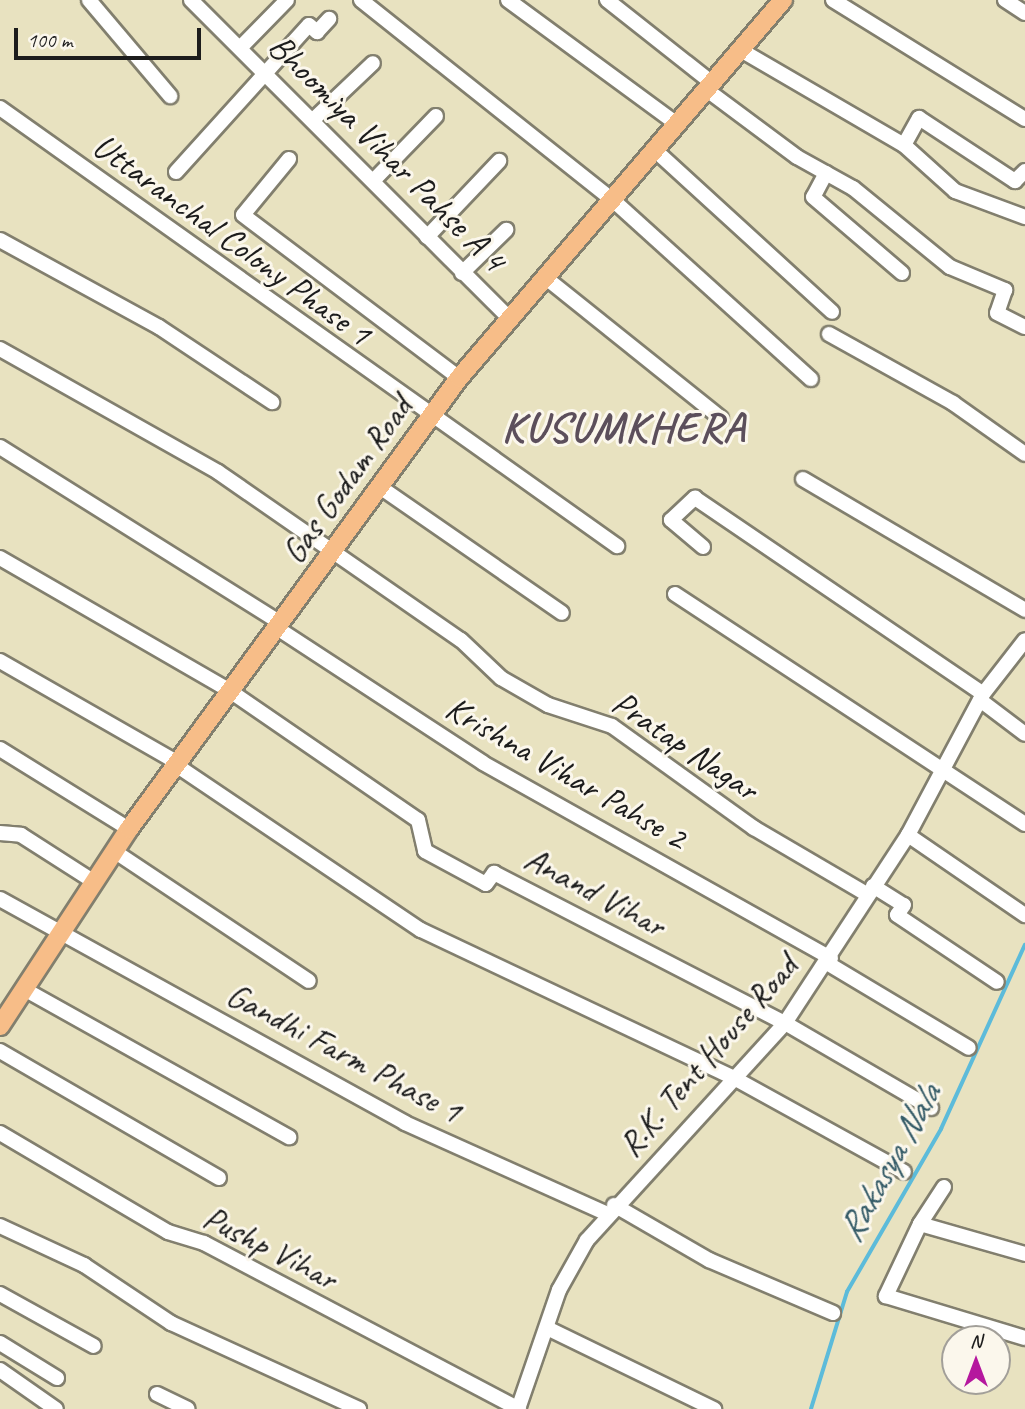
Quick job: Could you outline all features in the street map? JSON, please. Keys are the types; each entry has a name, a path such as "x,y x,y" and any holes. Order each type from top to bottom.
{"main road":[{"name":"Gas Godam Road","path":"2,1018 24,989 114,851 459,378 615,202 739,49 783,0"}],"street":[{"path":"89,0 170,96"},
{"name":"Bhoomiya Vihar Pahse A 4","path":"191,0 314,119 426,237 510,319"},
{"path":"240,48 287,0"},
{"path":"361,0 486,106 615,202 811,379"},
{"path":"508,0 678,125"},
{"path":"607,0 709,87 950,267 1005,290 997,313 1025,327"},
{"path":"833,0 1025,119"},
{"path":"1005,0 1025,13"},
{"path":"176,172 309,25 317,32 329,19"},
{"path":"739,49 904,145 955,191 1025,217"},
{"path":"314,119 373,63"},
{"name":"Uttaranchal Colony Phase 1","path":"0,108 192,239 283,314 617,546"},
{"path":"374,180 436,116"},
{"path":"904,145 919,118 1015,181 1025,170"},
{"path":"657,152 832,312"},
{"path":"289,159 243,215 459,378"},
{"path":"426,237 499,161"},
{"path":"826,173 813,197 902,273"},
{"path":"462,273 506,230"},
{"path":"0,240 159,327 272,402"},
{"path":"546,278 721,418"},
{"path":"828,334 953,403 1025,454"},
{"name":"Pratap Nagar","path":"0,349 131,420 335,551 461,640 501,678 548,705 612,726 754,828 904,905 897,915 998,982"},
{"name":"Krishna Vihar Pahse 2","path":"0,447 279,626 483,763 829,961 969,1048"},
{"path":"803,480 1025,610"},
{"path":"380,487 562,613"},
{"path":"704,547 671,520 695,498 982,697 1025,734"},
{"path":"0,558 230,691"},
{"path":"676,594 941,764 1025,824"},
{"name":"R.K. Tent House Road","path":"518,1409 559,1290 610,1209 785,1023 829,961 871,890 908,835 941,764 982,697 1025,640"},
{"path":"0,661 177,764 421,930 734,1077 904,1172"},
{"name":"Anand Vihar","path":"230,691 418,820 425,851 486,884 494,873 785,1023"},
{"path":"0,749 130,829"},
{"path":"0,833 21,835 93,881"},
{"path":"908,835 1025,915"},
{"path":"114,851 309,981"},
{"name":"Gandhi Farm Phase 1","path":"0,899 405,1123 610,1209 709,1259 833,1313"},
{"path":"24,989 289,1137"},
{"path":"785,1023 931,1108"},
{"path":"0,1051 219,1178"},
{"name":"Pushp Vihar","path":"0,1133 168,1232 204,1243 518,1409"},
{"path":"944,1187 920,1224 886,1296 1025,1338"},
{"path":"920,1224 1025,1254"},
{"path":"0,1226 100,1274 171,1323 359,1409"},
{"path":"0,1294 94,1346"},
{"path":"547,1328 714,1409"},
{"path":"0,1343 57,1378"},
{"path":"0,1370 56,1409"},
{"path":"157,1394 188,1409"}],"waterway":[{"name":"Rakasya Nala","path":"811,1409 847,1292 941,1129 1025,945"}],"district":[{"name":"KUSUMKHERA","path":"624,428"}]}
